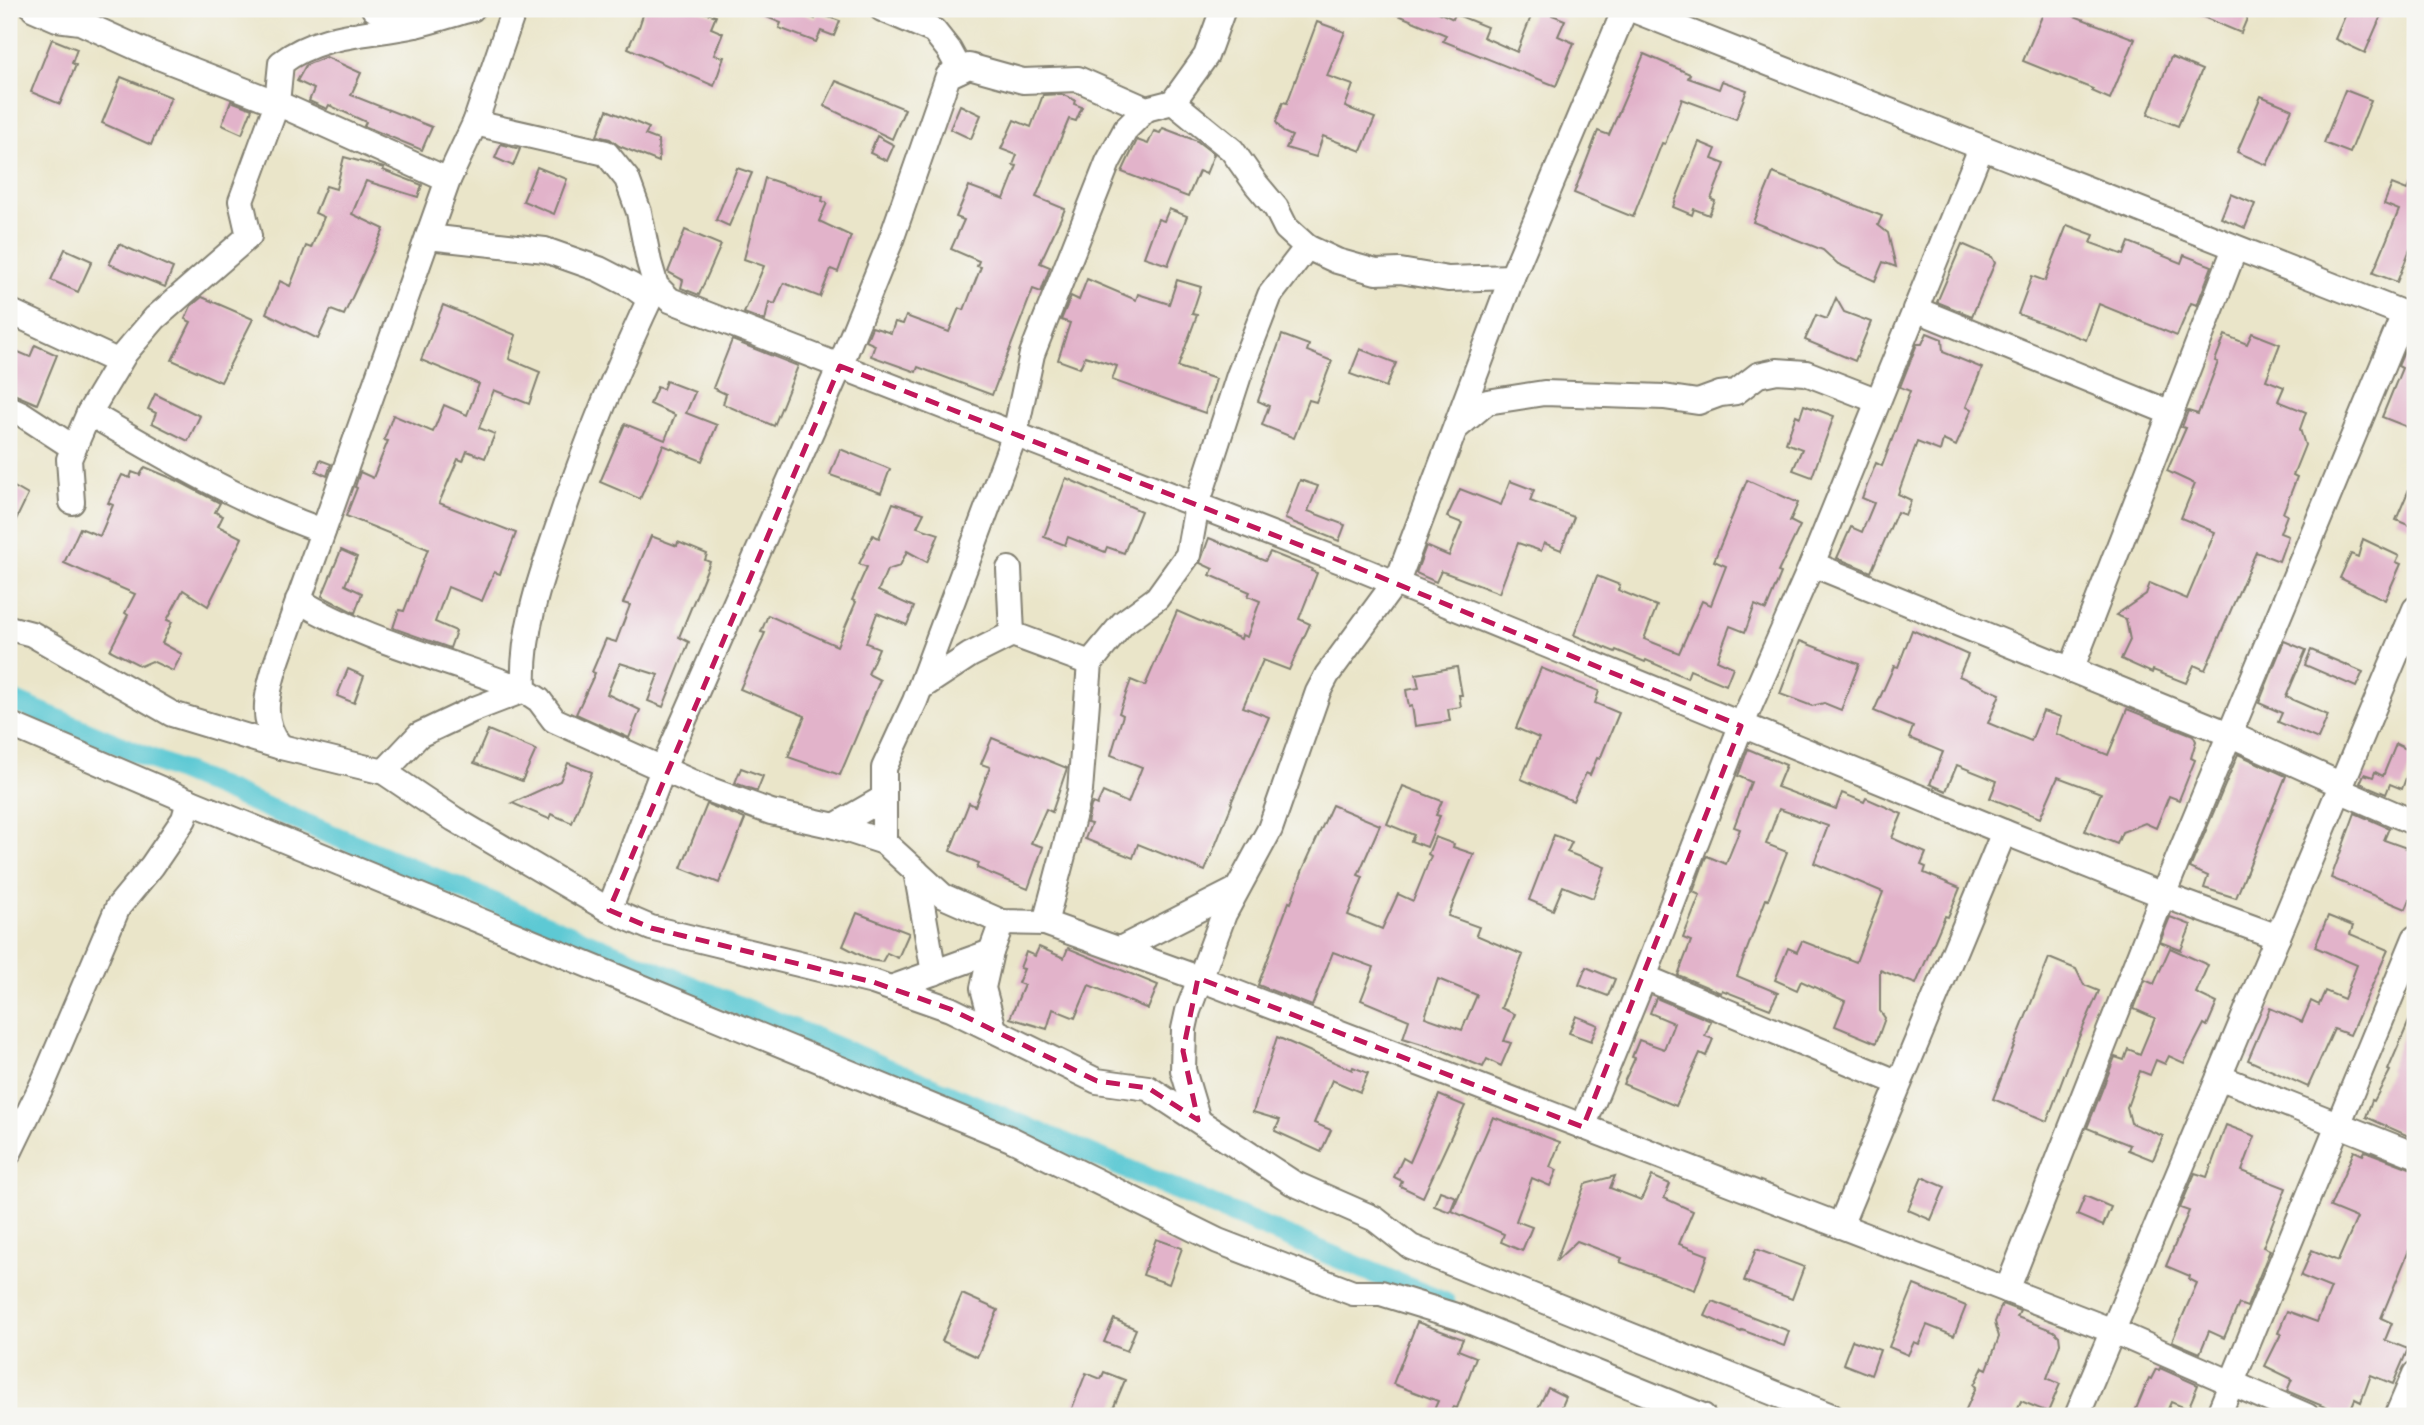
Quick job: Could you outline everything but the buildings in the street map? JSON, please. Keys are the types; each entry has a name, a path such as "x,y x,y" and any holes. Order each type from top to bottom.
{"street":[{"path":"34,9 57,19 80,22 277,103 448,180"},
{"path":"374,9 415,25"},
{"path":"227,84 264,75 296,51 312,44 349,35 415,25 472,9"},
{"path":"281,747 266,718 267,692 448,180 475,122 514,9"},
{"path":"882,9 934,31 960,70"},
{"path":"884,842 884,768 920,688 1015,434 1032,354 1108,162 1126,129 1146,109 1172,102 1206,56 1223,9"},
{"path":"1198,1120 1183,1070 1183,1051 1188,1011 1198,978 1236,890 1270,829 1297,746 1327,675 1395,585 1456,429 1511,277 1625,9"},
{"path":"1631,9 2410,316 2229,734 2007,1290"},
{"path":"72,502 69,459 89,412 119,362 155,318 248,236 242,201 277,103 281,63"},
{"path":"609,909 664,769 840,366 891,240 948,76 969,66 1023,80 1078,79 1146,109"},
{"path":"1172,102 1232,150 1276,208 1286,228 1307,247 1338,261 1376,272 1400,271 1448,279 1511,277"},
{"path":"475,122 606,153 628,179 646,240 653,292 629,342 595,427 541,575 524,642 524,690"},
{"path":"1583,1127 1741,726 1812,564 1981,148"},
{"path":"428,237 545,250 599,269 632,286 1351,565 2004,832 2278,937"},
{"path":"1045,923 1080,791 1090,663 1123,623 1157,598 1188,555 1197,505 1239,375 1270,295 1307,247"},
{"path":"2071,670 2235,248"},
{"path":"1915,309 2171,413"},
{"path":"9,312 119,362"},
{"path":"1456,429 1487,402 1544,393 1664,397 1698,402 1720,394 1736,392 1758,375 1777,371 1806,373 1878,401"},
{"path":"9,408 74,448"},
{"path":"89,412 182,468 292,520 323,531"},
{"path":"1812,564 2229,734 2415,823"},
{"path":"1009,569 1012,634"},
{"path":"298,600 316,611 372,635 524,690 539,700 554,720 705,788 771,812 835,825 884,842 943,895 1002,922 1045,923 1198,978 2113,1331 2307,1416"},
{"path":"2077,1416 2415,608"},
{"path":"9,628 33,634 172,714 281,747 384,772 454,819 609,909 651,928 891,988 950,1009 1097,1081 1148,1088 1293,1183 1375,1219 1411,1247 1831,1416"},
{"path":"920,688 970,655 1012,634 1090,663"},
{"path":"384,772 419,735 472,710 524,690"},
{"path":"9,724 189,801 1011,1139 1219,1241 1353,1293 1381,1293 1458,1317 1703,1416"},
{"path":"835,825 882,799"},
{"path":"9,1153 43,1083 118,907 152,866 184,819 189,801"},
{"path":"1840,1226 2004,832"},
{"path":"916,871 934,973"},
{"path":"1120,949 1236,890"},
{"path":"994,1029 983,988 991,952 1002,922"},
{"path":"2218,1416 2415,938"},
{"path":"891,988 991,952"},
{"path":"1644,977 1899,1083"},
{"path":"2219,1077 2415,1155"},
{"path":"2397,1416 2415,1374"}],"highlighted area":[{"path":"840,366 1351,565 1741,726 1583,1127 1198,978 1183,1051 1198,1120 1148,1088 1097,1081 950,1009 873,982 651,928 609,910"}],"waterway":[{"path":"9,699 1445,1303"}]}
